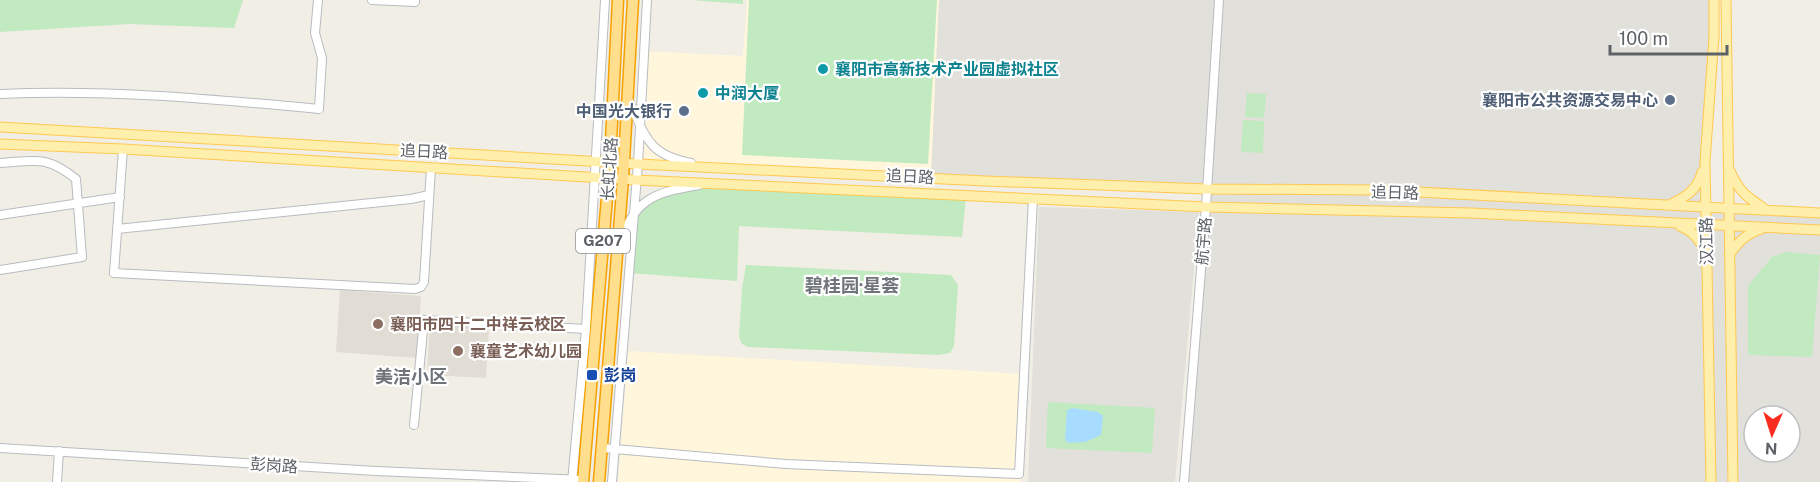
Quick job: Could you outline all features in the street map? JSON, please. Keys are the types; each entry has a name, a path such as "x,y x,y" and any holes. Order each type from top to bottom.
{"highway":[{"name":"长虹北路","path":"578,481 609,177 618,0"},
{"name":"长虹北路","path":"600,482 623,179 633,0"}],"main road":[{"name":"汉江路","path":"1711,482 1705,161 1714,37 1714,0"},
{"name":"汉江路","path":"1726,0 1733,482"},
{"name":"追日路","path":"0,127 638,164 1207,189 1380,190 1820,213"},
{"name":"追日路","path":"0,144 123,149 636,180 1034,199 1206,207 1471,213 1820,230"},
{"path":"1670,205 1684,198 1699,182 1705,161"},
{"path":"1728,166 1738,188 1767,210"},
{"path":"1672,222 1690,230 1699,239 1707,254"},
{"path":"1729,255 1748,233 1766,227"}],"street":[{"path":"0,94 59,91 250,102 319,109 322,58 315,33 318,0"},
{"path":"372,0 415,0"},
{"path":"578,481 605,0"},
{"path":"612,482 638,164 647,0"},
{"name":"航宇路","path":"1184,482 1206,207 1219,0"},
{"path":"628,98 655,150 672,159 707,167"},
{"path":"123,149 114,273 415,289 421,287 424,282 431,168"},
{"path":"0,163 44,161 59,165 76,178 76,203 82,256 0,270"},
{"path":"617,255 627,222 634,212 648,200 667,190 710,183"},
{"path":"117,229 246,217 411,199 429,195"},
{"path":"0,215 120,197"},
{"path":"603,448 786,464 1019,474 1034,199"},
{"path":"414,425 424,320 586,330"},
{"name":"彭岗路","path":"0,448 578,481"},
{"path":"57,482 59,451"}],"shaded area":[{"path":"747,0 939,0 931,177 638,164 644,51 743,56"},
{"path":"939,0 1711,0 1706,206 1820,213 1820,482 1184,482 1207,190 931,177"},
{"path":"1039,207 1199,212 1175,482 1028,482"},
{"name":"襄阳市四十二中祥云校区","path":"340,290 421,296 417,358 336,352"},
{"name":"襄童艺术幼儿园","path":"430,325 489,328 486,378 427,375"},
{"path":"628,351 1024,374 1019,474 1022,482 618,482"}],"green space":[{"path":"0,0 243,0 234,28 129,24 0,32"},
{"path":"691,0 743,0 743,4"},
{"path":"749,0 937,0 928,164 742,155"},
{"path":"1247,93 1266,94 1264,118 1245,117"},
{"path":"1243,120 1264,121 1263,153 1241,152"},
{"path":"710,183 966,196 962,237 739,226 737,281 629,273 634,212 648,200"},
{"path":"1787,252 1820,255 1812,357 1748,355 1748,286 1772,257"},
{"path":"746,265 951,275 958,285 954,346 950,353 938,355 748,347 742,344 739,337"},
{"path":"1048,402 1155,408 1152,453 1046,448"}],"water":[{"path":"1073,408 1098,412 1103,416 1101,435 1085,442 1069,443 1065,440 1067,410"}],"place":[{"name":"襄阳市高新技术产业园虚拟社区","path":"823,69"},
{"name":"中润大厦","path":"703,93"},
{"name":"襄阳市公共资源交易中心","path":"1670,100"},
{"name":"中国光大银行","path":"684,111"},
{"name":"襄阳市四十二中祥云校区","path":"378,324"},
{"name":"襄童艺术幼儿园","path":"458,351"},
{"name":"彭岗","path":"592,375"}],"district":[{"name":"碧桂园·星荟","path":"852,286"},
{"name":"美洁小区","path":"411,377"}]}
